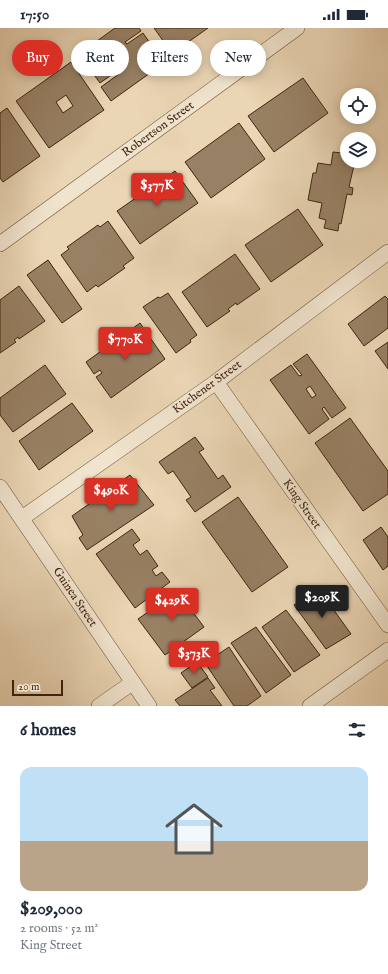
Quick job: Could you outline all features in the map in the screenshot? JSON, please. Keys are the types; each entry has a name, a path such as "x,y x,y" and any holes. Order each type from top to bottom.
{"street":[{"name":"Robertson Street","path":"0,244 297,28"},
{"name":"Kitchener Street","path":"22,518 216,382 388,252"},
{"name":"King Street","path":"216,382 388,626"},
{"name":"Guinea Street","path":"0,487 149,706"},
{"path":"310,706 388,650"},
{"path":"99,706 132,683"}],"building":[{"path":"115,28 139,28 141,31 128,40 98,40"},
{"path":"154,28 208,28 191,40 163,40"},
{"path":"143,33 148,40 137,40 137,76 146,76 111,101 101,87 116,76 129,76 129,43"},
{"path":"71,62 71,76 81,76 104,110 49,148 16,101 51,76 63,76 63,68","holes":["66,95 73,106 63,113 56,102"]},
{"path":"95,76 110,76 100,83"},
{"path":"303,78 328,113 274,152 248,116"},
{"path":"7,108 40,156 3,182 0,178 0,113"},
{"path":"239,123 265,159 211,198 185,162"},
{"path":"333,152 340,153 340,168 353,168 349,187 353,188 352,195 347,194 341,224 339,223 338,231 324,228 326,220 319,218 322,203 308,200 313,173 316,173 318,163 331,165"},
{"path":"175,171 198,203 140,244 117,211"},
{"path":"298,209 323,245 271,282 245,245"},
{"path":"108,221 134,258 123,266 125,268 98,287 96,285 87,292 61,255 69,249 67,247 98,225 100,227"},
{"path":"235,254 260,289 237,305 236,303 228,309 230,311 207,327 182,292"},
{"path":"48,260 82,309 62,323 27,275"},
{"path":"19,286 45,321 19,339 18,337 14,340 16,342 0,353 0,300"},
{"path":"168,293 197,335 190,340 191,342 176,353 143,307 158,297 160,298"},
{"path":"385,296 388,299 388,328 364,346 348,324"},
{"path":"140,323 148,335 142,340 144,343 151,339 165,359 111,398 96,377 102,373 100,370 94,374 86,362"},
{"path":"388,342 388,369 375,351"},
{"path":"307,354 346,408 332,418 324,407 322,409 329,419 309,434 270,380 291,365 299,376 302,375 293,364","holes":["310,386 316,395 312,398 306,389"]},
{"path":"45,365 66,394 13,432 0,415 0,398"},
{"path":"72,403 93,431 39,470 19,441"},
{"path":"350,418 388,471 388,494 363,511 315,443"},
{"path":"195,437 204,449 199,452 218,479 223,475 231,487 195,512 186,500 191,497 173,471 168,474 159,462"},
{"path":"130,475 154,505 87,550 79,538 83,535 72,516"},
{"path":"238,497 288,567 252,592 202,522"},
{"path":"381,527 388,537 388,566 383,570 363,540"},
{"path":"132,529 140,540 133,545 140,555 147,550 158,566 152,570 156,576 162,572 170,582 135,608 96,554"},
{"path":"318,588 351,634 326,649 294,605"},
{"path":"178,591 181,595 184,593 195,608 192,611 204,627 165,655 138,619"},
{"path":"286,610 320,655 294,672 262,627"},
{"path":"256,627 291,675 266,693 231,643"},
{"path":"229,647 261,696 247,706 234,706 205,663"},
{"path":"197,662 208,677 192,688 181,673"},
{"path":"208,678 215,688 210,690 222,706 180,706 175,700"}]}
